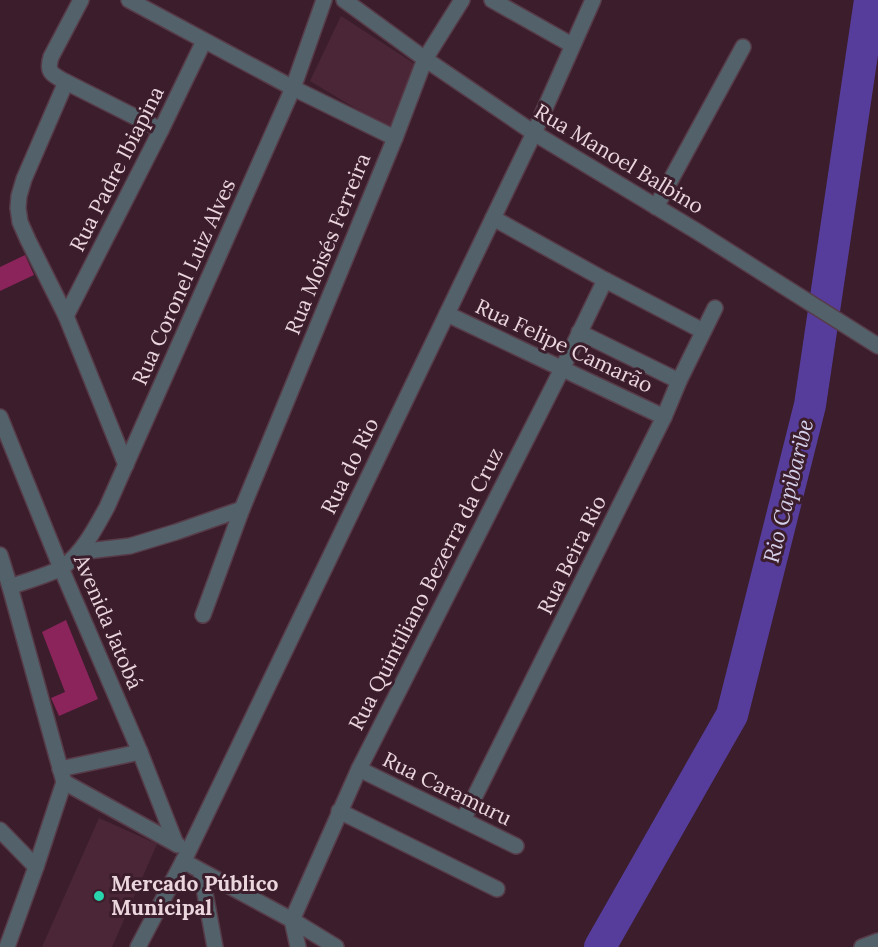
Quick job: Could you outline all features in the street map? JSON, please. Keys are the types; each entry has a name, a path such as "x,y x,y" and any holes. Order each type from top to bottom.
{"street":[{"path":"81,0 49,63 50,71 66,82 161,130"},
{"path":"129,0 293,88 395,138"},
{"name":"Rua Coronel Luiz Alves","path":"61,568 79,552 107,507 293,88 324,0"},
{"name":"Rua Manoel Balbino","path":"344,0 425,59 534,133 698,232 878,346"},
{"name":"Rua Moisés Ferreira","path":"203,615 242,509 395,138 425,59 462,0"},
{"path":"492,0 572,45"},
{"name":"Rua do Rio","path":"138,947 182,852 534,133 593,0"},
{"name":"Rua Padre Ibiapina","path":"66,316 204,41"},
{"path":"656,207 743,47"},
{"path":"66,82 24,179 19,196 20,222 66,316 126,465"},
{"path":"493,218 703,331"},
{"name":"Rua Quintiliano Bezerra da Cruz","path":"292,920 358,769 605,280"},
{"name":"Rua Beira Rio","path":"464,820 664,417 715,308"},
{"name":"Rua Felipe Camarão","path":"447,314 664,417"},
{"name":"Rua Felipe Camarão","path":"579,332 679,381"},
{"name":"Avenida Jatobá","path":"0,417 61,568 182,852"},
{"path":"79,552 130,546 242,509"},
{"path":"0,555 62,776 36,867 7,947"},
{"path":"10,587 61,568"},
{"path":"62,776 140,752"},
{"name":"Rua Caramuru","path":"358,769 516,846"},
{"path":"62,776 182,852 201,872 292,920 336,947"},
{"path":"339,811 497,889"},
{"path":"0,830 36,867"},
{"path":"201,872 214,947"},
{"path":"292,920 298,947"},
{"path":"862,947 878,941"}],"shaded area":[{"path":"341,16 415,64 390,129 310,81"},
{"name":"Mercado Público Municipal","path":"99,818 157,844 112,947 42,947"}],"building":[{"path":"25,255 34,275 0,291 0,267"},
{"path":"66,620 98,699 59,716 51,698 65,692 42,632"}],"waterway":[{"name":"Rio Capibaribe","path":"600,947 732,715 810,405 870,0"}],"place":[{"name":"Mercado Público Municipal","path":"99,896"}]}
